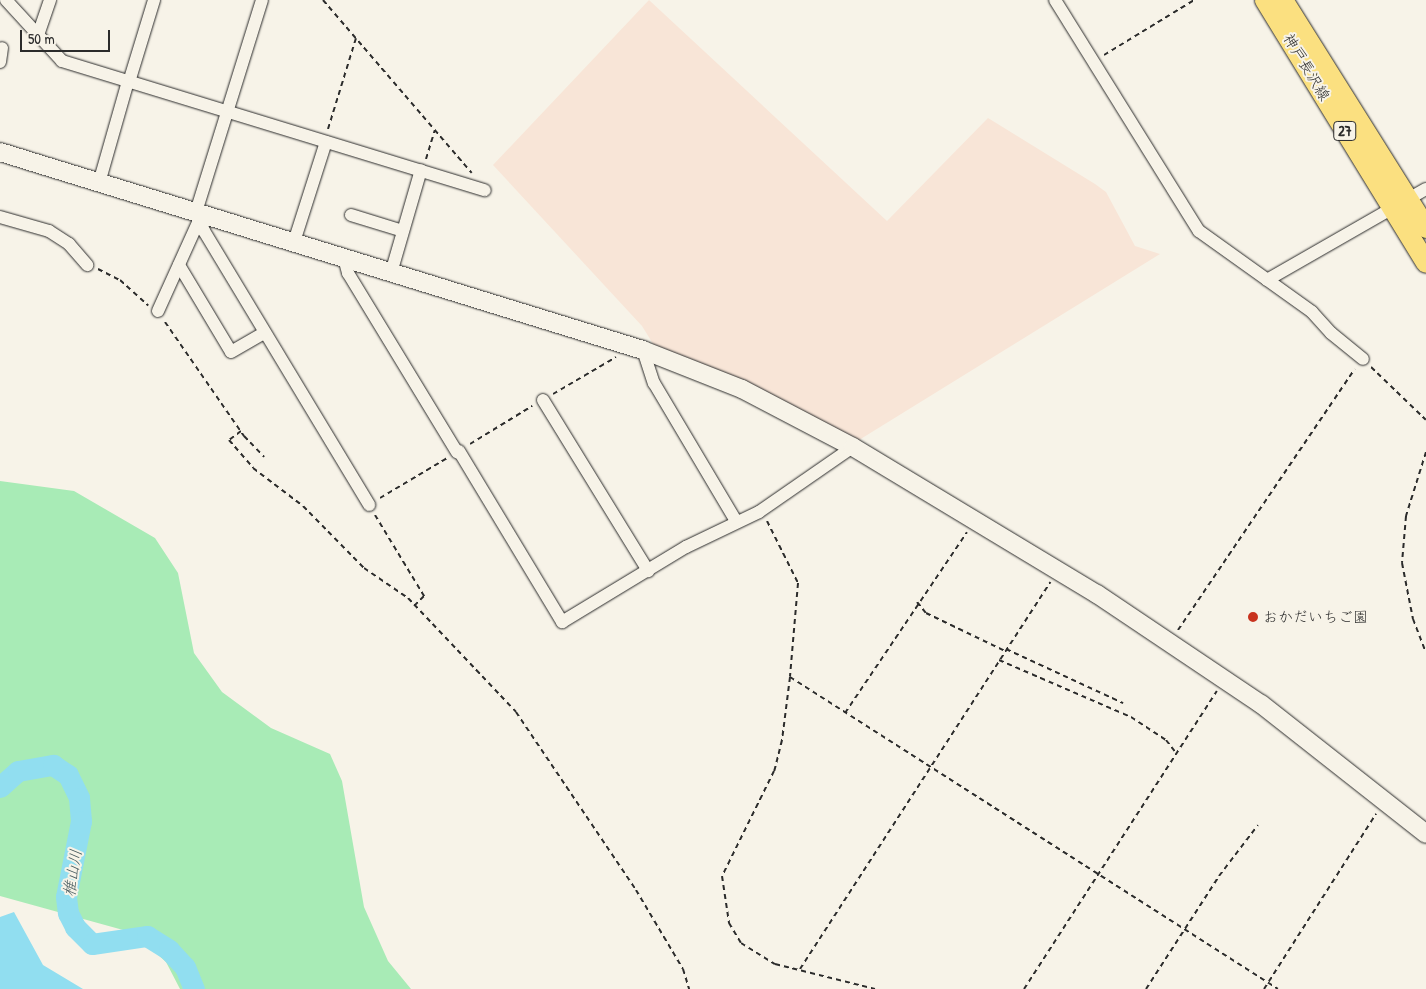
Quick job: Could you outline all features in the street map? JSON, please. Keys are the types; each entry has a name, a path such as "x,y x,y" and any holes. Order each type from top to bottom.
{"main road":[{"name":"神戸長沢線","path":"1265,0 1400,204 1426,228"},
{"name":"神戸長沢線","path":"1282,0 1400,204 1426,263"}],"street":[{"path":"6,0 62,61 485,190"},
{"path":"38,35 50,0"},
{"path":"99,183 154,0"},
{"path":"158,311 179,265 198,216 262,0"},
{"path":"1055,0 1199,231 1312,312 1331,333 1363,359"},
{"path":"0,62 2,48"},
{"path":"294,242 324,141"},
{"path":"0,152 198,216 294,242 643,350 742,389 852,447 1058,570 1169,642 1261,704 1386,800 1426,834"},
{"path":"391,273 422,170"},
{"path":"1267,280 1426,189"},
{"path":"351,215 403,231"},
{"path":"198,216 369,505"},
{"path":"0,217 49,231 69,244 87,265"},
{"path":"344,258 348,273 562,622 736,521 764,508 852,447"},
{"path":"179,265 231,352 265,332"},
{"path":"643,350 654,383 736,521"},
{"path":"544,400 648,571"}],"path":[{"path":"323,0 435,129 485,190"},
{"path":"1093,62 1194,0"},
{"path":"324,141 336,110 356,38"},
{"path":"422,170 435,129"},
{"path":"87,265 111,273 158,311 241,431 264,457"},
{"path":"1169,642 1363,359 1426,420"},
{"path":"241,431 229,440 253,468 303,506 364,568 414,606 521,718 636,890 683,968 689,989"},
{"path":"414,606 424,596 369,505 458,451"},
{"path":"1426,452 1406,516 1402,563 1413,618 1426,653"},
{"path":"764,508 770,530 798,583 790,677 782,740 774,771 725,864 720,883 729,923 738,939 775,964 875,989"},
{"path":"845,712 917,602 975,520"},
{"path":"800,969 1058,570"},
{"path":"917,602 926,613 1123,703"},
{"path":"999,660 1131,717 1166,740 1176,754"},
{"path":"790,677 1278,989"},
{"path":"1024,989 1097,873 1224,680"},
{"path":"1264,989 1386,800"},
{"path":"1146,989 1186,930 1219,876 1258,825"}],"shaded area":[{"path":"649,0 887,221 988,118 1106,192 1135,246 1160,254 859,440 655,347 642,326 493,165"}],"green space":[{"path":"0,481 74,491 155,538 178,573 194,653 222,692 271,728 330,754 342,781 364,907 388,961 411,989 180,989 166,962 134,933 0,896"}],"water":[{"path":"14,912 43,965 83,989 0,989 0,917"}],"waterway":[{"name":"椎山川","path":"0,787 18,771 53,765 68,775 79,798 81,821 66,897 68,913 75,927 92,944 147,936 169,950 185,967 194,989"}],"place":[{"name":"おかだいちご園","path":"1253,617"}]}
